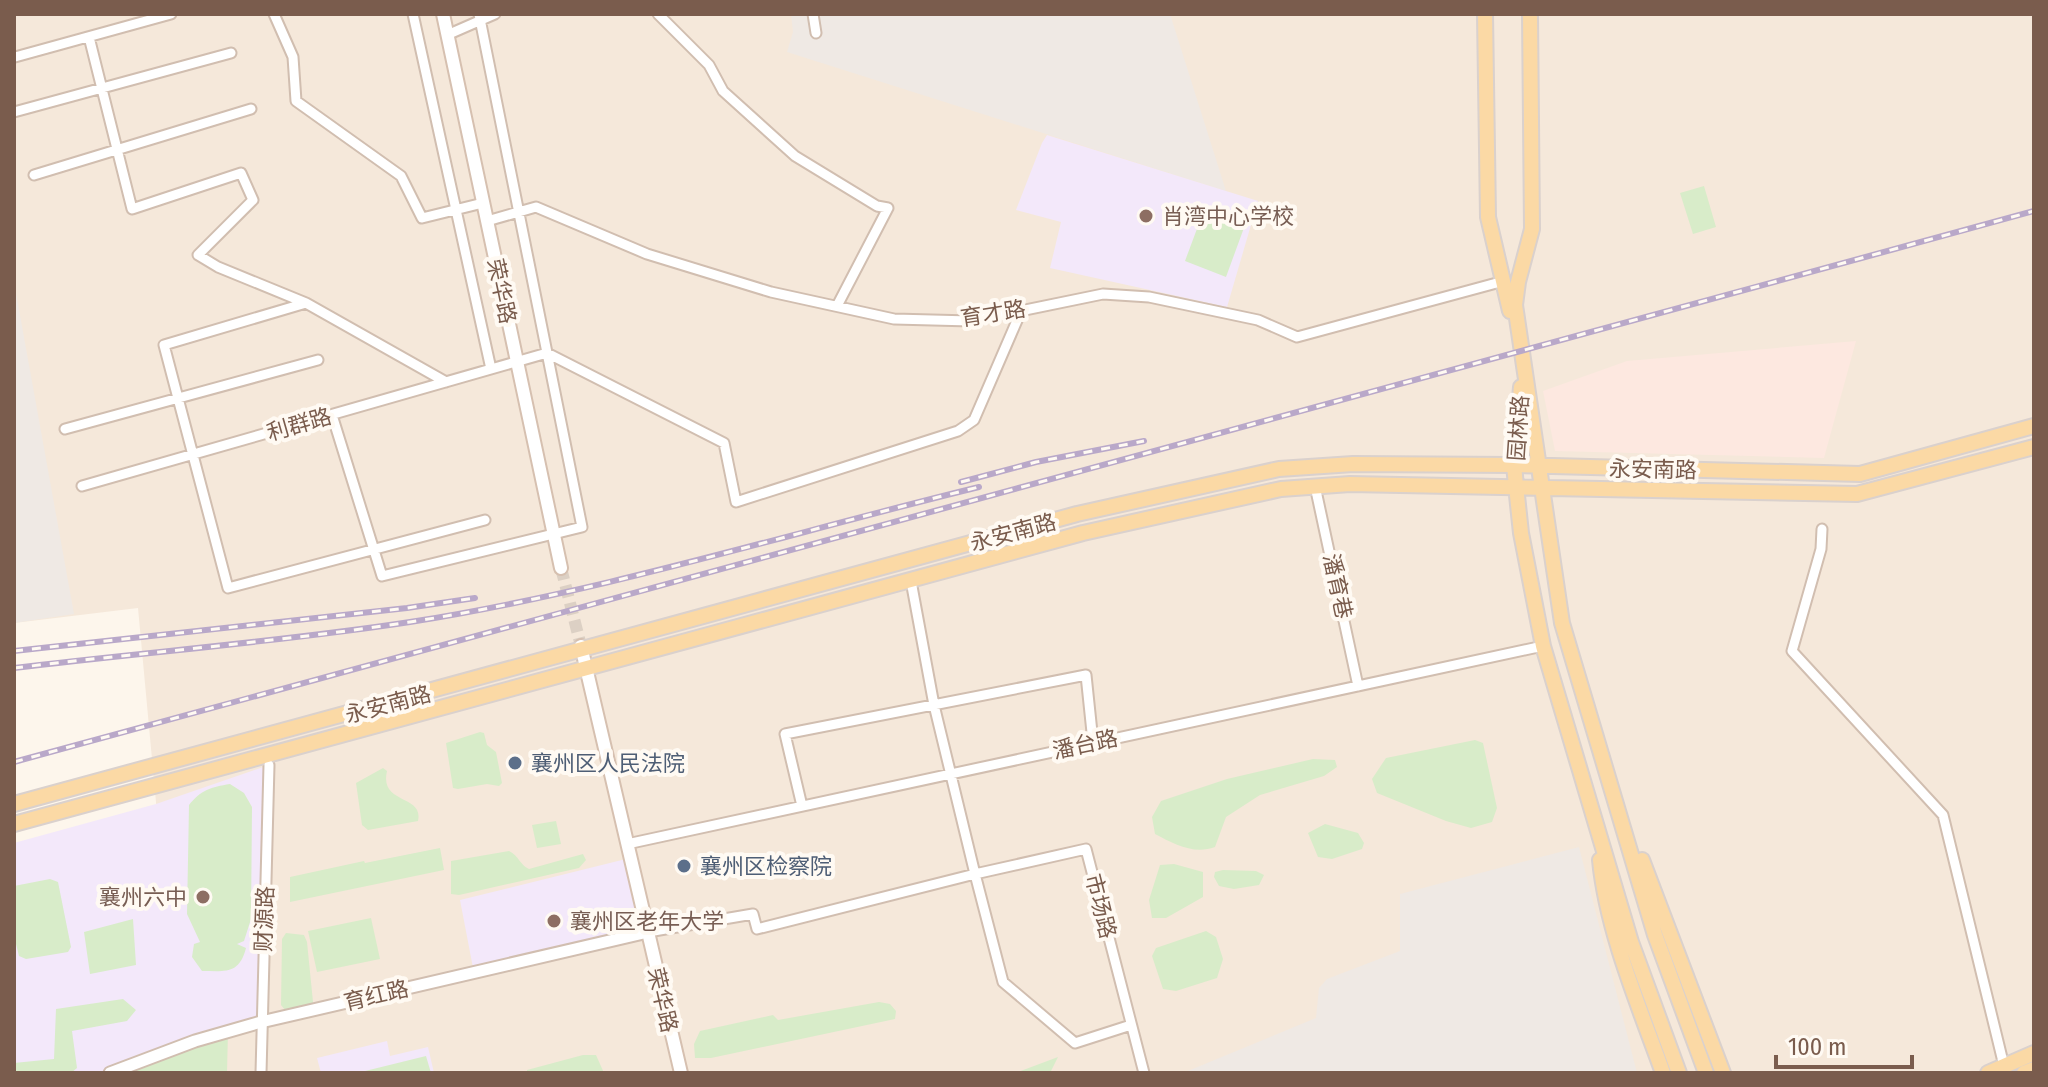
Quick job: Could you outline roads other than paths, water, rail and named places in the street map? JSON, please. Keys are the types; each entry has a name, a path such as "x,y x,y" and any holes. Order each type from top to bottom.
{"main road":[{"name":"荣华路","path":"443,14 561,568"},
{"name":"园林路","path":"1485,14 1488,217 1504,281 1521,388 1514,465 1521,533 1543,646 1631,942 1679,1073"},
{"name":"园林路","path":"1530,14 1532,229 1515,305 1562,623 1655,935 1706,1073"},
{"name":"永安南路","path":"14,804 1077,514 1279,469 1353,464 1514,465 1860,474 2034,426"},
{"name":"永安南路","path":"14,824 1083,533 1281,489 1350,484 1857,494 2034,447"},
{"name":"荣华路","path":"581,649 681,1073"},
{"name":"园林路","path":"1624,831 1635,842 1723,1073"},
{"name":"园林路","path":"1600,836 1602,879 1626,973 1663,1073"},
{"path":"1988,1073 2034,1053"}],"street":[{"path":"15,57 171,14"},
{"path":"274,14 293,57 296,101 401,176 422,218 483,203"},
{"path":"413,14 491,369"},
{"path":"447,35 479,17 495,14"},
{"path":"658,14 709,65 723,91 795,156 877,206 888,208 837,306"},
{"path":"813,14 816,33"},
{"path":"332,415 382,576 582,527 479,17"},
{"path":"89,37 132,209 241,173 253,200 198,255 218,267 306,303 446,382"},
{"path":"14,112 231,53"},
{"path":"34,175 251,109"},
{"name":"育才路","path":"487,221 536,207 647,254 771,292 894,319 971,321 1103,294 1149,297 1258,320 1297,337 1504,281"},
{"path":"306,303 164,345 228,588 485,520"},
{"path":"547,353 724,443 736,502 958,431 974,420 1022,309"},
{"name":"利群路","path":"82,486 547,353"},
{"path":"65,429 318,360"},
{"name":"潘育巷","path":"1315,486 1358,686"},
{"path":"1822,529 1821,549 1792,651 1943,815 2004,1066"},
{"path":"911,581 934,705 1003,982 1075,1043 1131,1025"},
{"name":"潘台路","path":"627,844 1543,646"},
{"path":"802,806 785,734 1086,675 1093,742"},
{"name":"财源路","path":"261,1073 269,765"},
{"name":"市场路","path":"975,874 1086,849 1144,1073"},
{"path":"648,932 753,914 757,929 975,874"},
{"name":"育红路","path":"110,1073 195,1041 261,1022 648,932"}],"tunnel":[{"path":"561,568 581,646"}],"railway":[{"path":"14,762 2034,211"},
{"path":"961,482 1036,462 1144,441"},
{"path":"14,668 311,635 482,609 625,578 979,487"},
{"path":"14,651 475,598"}],"place":[{"name":"肖湾中心学校","path":"1146,216"},
{"name":"襄州区人民法院","path":"515,763"},
{"name":"襄州区检察院","path":"684,866"},
{"name":"襄州六中","path":"203,897"},
{"name":"襄州区老年大学","path":"554,921"}]}
